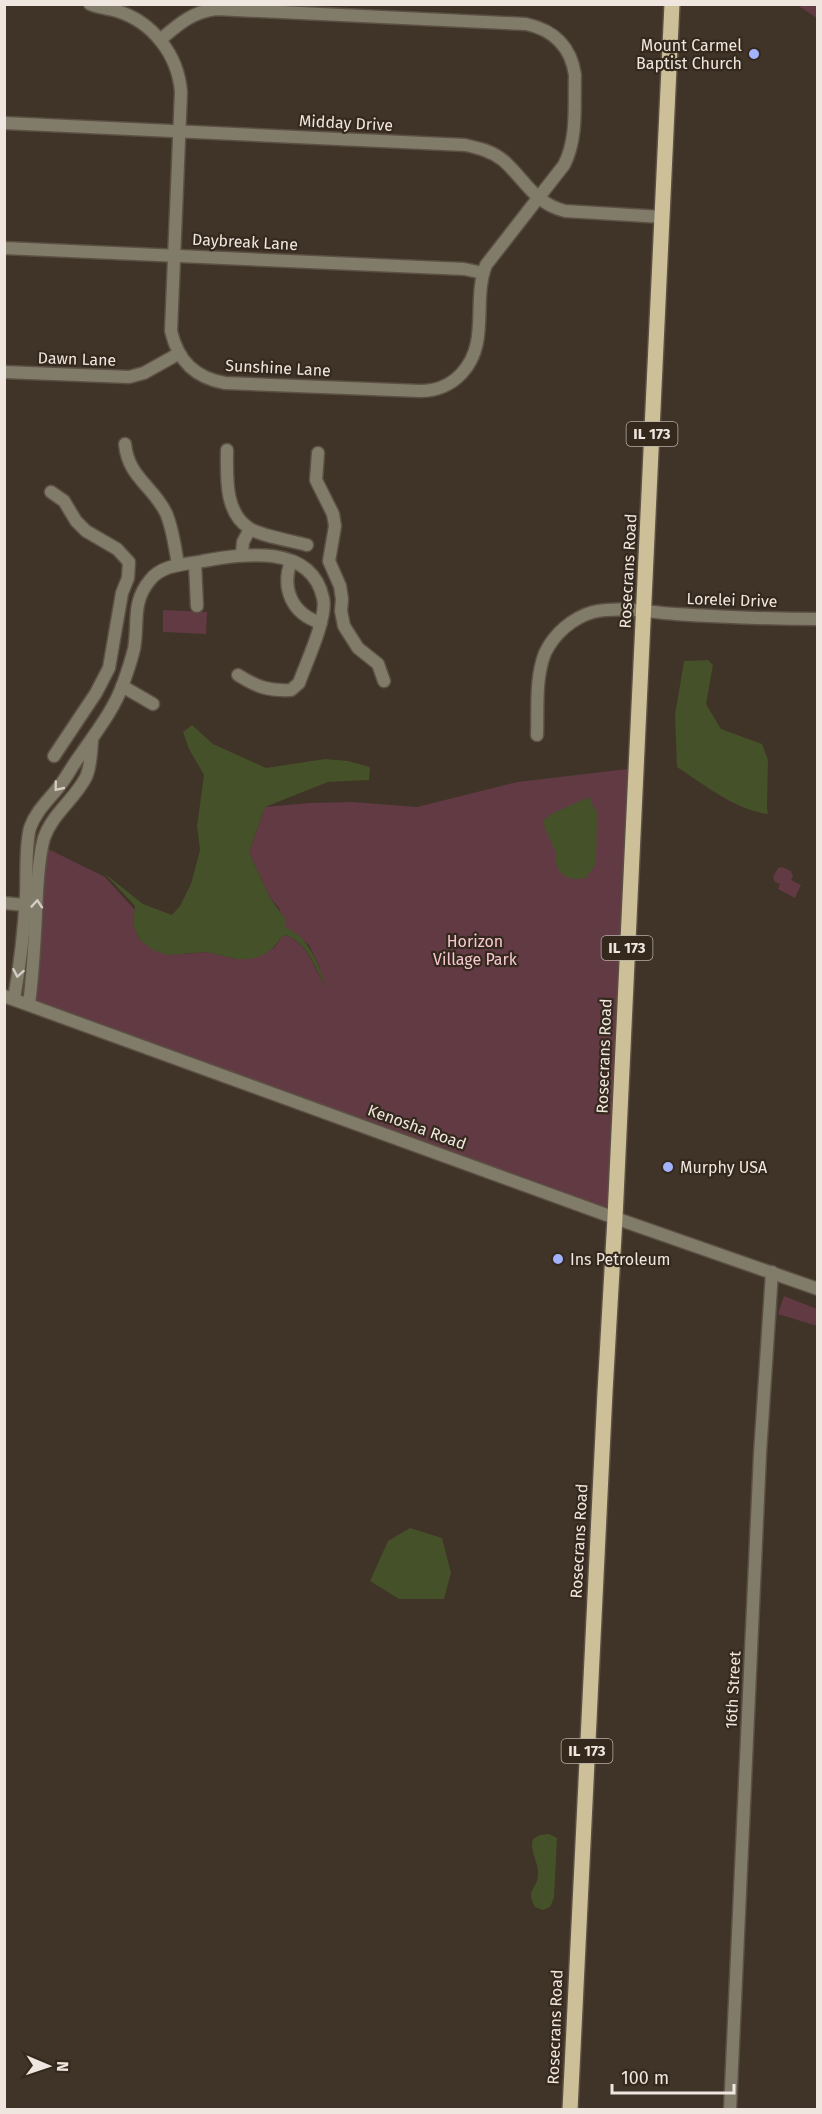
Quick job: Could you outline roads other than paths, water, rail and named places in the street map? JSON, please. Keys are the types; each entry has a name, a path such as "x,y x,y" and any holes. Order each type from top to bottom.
{"main road":[{"name":"Rosecrans Road","path":"570,2109 603,1415 615,1218 672,4"}],"street":[{"path":"90,4 119,11 134,18 161,39 172,58 181,86 171,331 178,354"},
{"name":"Sunshine Lane","path":"161,39 184,19 196,13 216,9 526,24 539,27 559,40 566,49 575,75 572,142 568,156 493,254 483,273 480,283 478,337 472,360 450,383 430,391 225,383 204,378 178,354"},
{"name":"Midday Drive","path":"4,123 465,145 484,150 503,160 538,198 551,207 565,211 663,218"},
{"name":"Daybreak Lane","path":"4,248 464,269 483,273"},
{"name":"Dawn Lane","path":"4,372 129,377 144,373 178,354"},
{"path":"125,444 132,471 155,496 165,513 171,529 178,565"},
{"path":"227,450 229,498 237,517 249,529 307,544"},
{"path":"318,453 316,480 333,514 335,526 329,561 338,581 342,598 341,611 344,626 358,648 378,664 384,681"},
{"path":"51,492 64,501 76,521 86,531 117,549 129,562 128,578 122,593 109,669 96,693 54,756"},
{"path":"242,554 243,542 249,529"},
{"path":"9,997 20,967 30,828 44,803 61,785 92,740 122,686 134,649 136,605 141,591 152,578 165,568 242,554 268,555 291,561 311,573 320,587 324,600 321,624 299,684 291,690 271,691 254,685 238,675"},
{"path":"291,561 286,580 290,600 303,615 321,624"},
{"path":"195,563 197,606"},
{"path":"320,587 338,581"},
{"name":"Lorelei Drive","path":"537,735 540,672 546,653 558,634 576,620 593,612 617,610 744,618 818,619"},
{"path":"116,630 135,631"},
{"path":"122,686 153,704"},
{"path":"29,1004 34,971 39,871 44,840 47,830 86,778 90,766 92,740"},
{"path":"4,903 25,905"},
{"name":"Kenosha Road","path":"9,997 615,1218 818,1289"},
{"name":"16th Street","path":"730,2109 759,1466 772,1272"}],"place":[{"name":"Mount Carmel Baptist Church","path":"754,54"},
{"name":"Murphy USA","path":"668,1167"},
{"name":"Ins Petroleum","path":"558,1259"}],"park label":[{"name":"Horizon Village Park","path":"475,950"}]}
